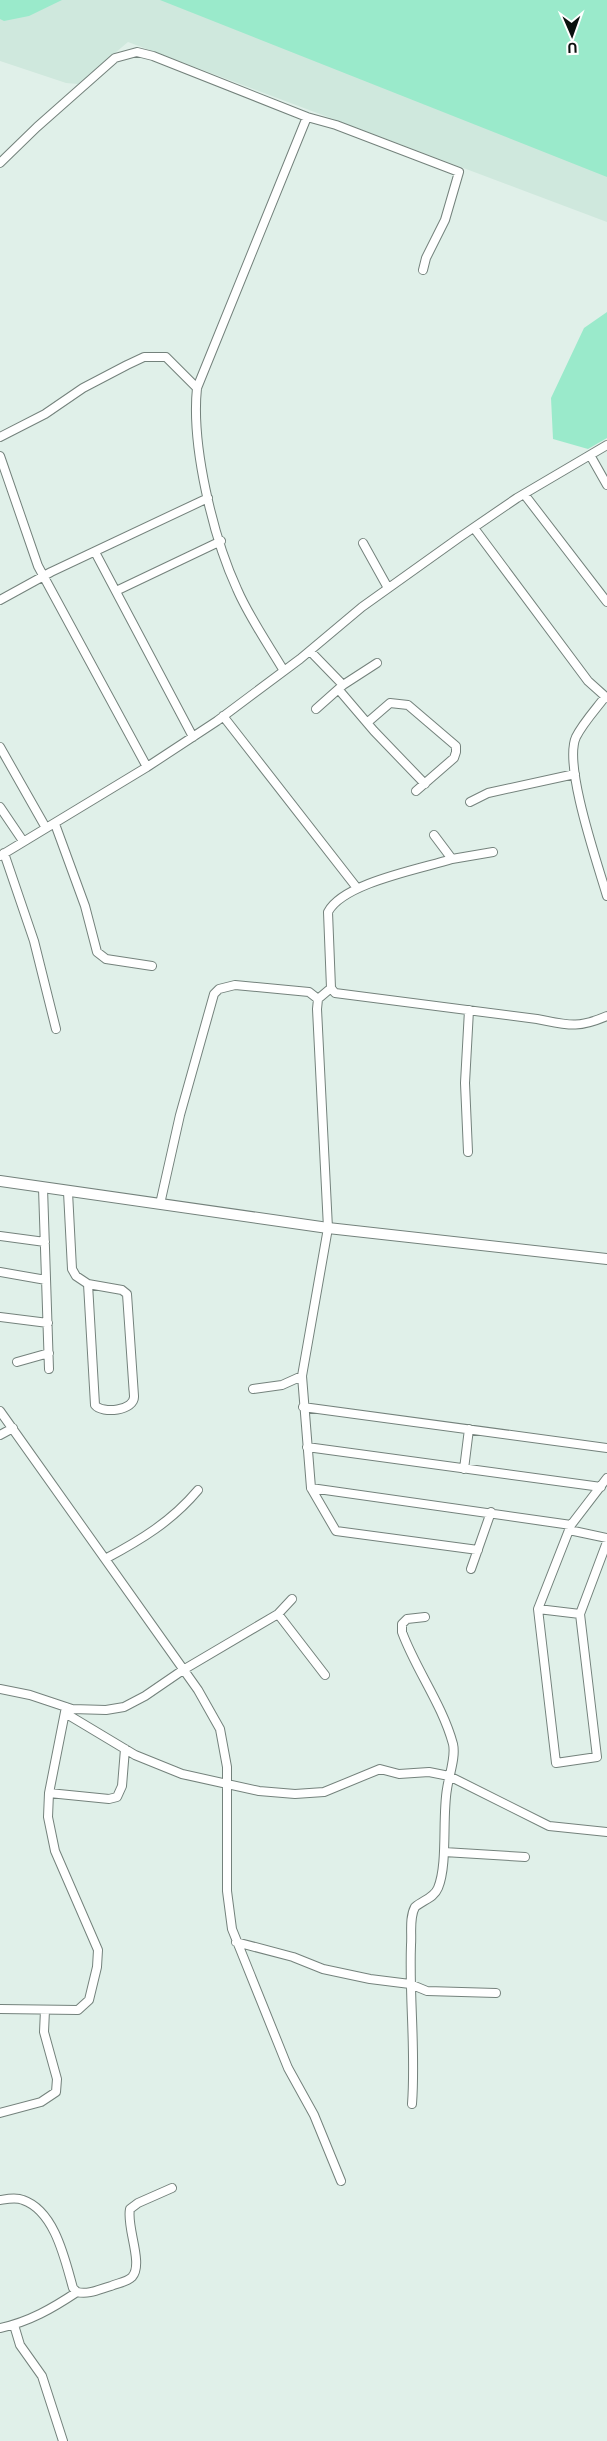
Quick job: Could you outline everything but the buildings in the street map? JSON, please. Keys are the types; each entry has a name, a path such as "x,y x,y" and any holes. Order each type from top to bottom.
{"street":[{"path":"0,163 37,127 115,58 137,52 153,56 307,117 336,125 459,172 444,220 426,258 423,270"},
{"path":"284,671 237,589 208,498 195,415 197,388 307,117"},
{"path":"0,437 45,414 83,388 144,357 166,357 197,388"},
{"path":"56,1029 34,941 2,855 147,767 224,716 310,651 362,607 388,588 524,494 607,445"},
{"path":"590,455 607,484"},
{"path":"0,456 43,576 147,767"},
{"path":"524,494 607,602"},
{"path":"0,600 43,576 208,498"},
{"path":"474,528 588,681 606,697 576,737 572,756 587,831 607,896"},
{"path":"116,591 221,541"},
{"path":"364,543 388,588"},
{"path":"95,552 193,737"},
{"path":"310,651 368,722 424,784"},
{"path":"316,709 341,687 377,664"},
{"path":"368,722 390,703 408,705 456,746 454,758 416,791"},
{"path":"224,716 357,888"},
{"path":"0,747 46,828"},
{"path":"470,802 488,793 575,774"},
{"path":"0,807 23,842"},
{"path":"55,824 85,906 97,952 106,959 152,966"},
{"path":"434,835 452,860"},
{"path":"493,852 452,860 357,888 332,903 328,912 331,988 335,993 342,995 469,1010 576,1026 589,1024 607,1016"},
{"path":"160,1204 180,1114 214,994 219,989 235,985 310,992 318,999"},
{"path":"331,988 318,999 317,1009 328,1228 302,1376 311,1488 336,1531 478,1550"},
{"path":"468,1152 466,1082 469,1010"},
{"path":"0,1181 328,1228 607,1259"},
{"path":"43,1188 49,1369"},
{"path":"68,1192 72,1269 76,1276 88,1284 122,1290 127,1294 134,1396 134,1402 131,1405 110,1409 100,1409 95,1405 88,1284"},
{"path":"0,1236 45,1242"},
{"path":"0,1272 46,1280"},
{"path":"0,1317 48,1323"},
{"path":"17,1362 49,1353"},
{"path":"253,1389 282,1385 302,1376"},
{"path":"303,1407 607,1448"},
{"path":"0,1411 183,1670 214,1716 220,1729 224,1744 228,1784 227,1891 229,1914 236,1942 288,2068 314,2115 341,2181"},
{"path":"0,1435 13,1428"},
{"path":"464,1468 469,1429"},
{"path":"307,1447 601,1487"},
{"path":"607,1478 570,1528 538,1609 556,1763 597,1757 580,1614 607,1542"},
{"path":"311,1488 491,1512 570,1528 607,1538"},
{"path":"105,1559 161,1526 181,1510 198,1490"},
{"path":"471,1570 491,1512"},
{"path":"65,1710 106,1710 124,1706 145,1696 183,1670 278,1614 292,1598"},
{"path":"538,1609 580,1614"},
{"path":"278,1614 325,1675"},
{"path":"412,2104 413,2047 410,1984 413,1911 419,1904 431,1897 438,1888 444,1852 443,1811 454,1752 452,1740 402,1632 402,1624 407,1619 425,1617"},
{"path":"0,1689 30,1695 65,1710 135,1755 182,1774 259,1791 310,1794 324,1792 376,1770 403,1774 429,1772 449,1776 549,1826 607,1832"},
{"path":"0,2009 78,2010 86,2004 93,1986 98,1958 95,1941 58,1860 48,1817 49,1794 65,1710"},
{"path":"49,1794 109,1799 117,1797 122,1786 125,1749"},
{"path":"444,1852 525,1857"},
{"path":"236,1942 293,1957 323,1968 370,1979 410,1984 436,1992 496,1993"},
{"path":"0,2113 41,2102 56,2092 57,2079 44,2032 45,2010"},
{"path":"0,2328 14,2325 46,2312 77,2292 92,2292 125,2281 133,2276 136,2267 129,2224 130,2209 172,2188"},
{"path":"0,2200 24,2200 38,2210 53,2228 60,2241 73,2288 77,2292"},
{"path":"14,2325 20,2345 42,2376 63,2441"}],"shaded area":[{"path":"0,0 607,0 607,222 128,42 78,84 66,83 0,61"}],"green space":[{"path":"0,0 62,0 29,16 4,21 0,19"},
{"path":"160,0 607,0 607,177"},
{"path":"607,312 607,438 588,449 553,439 551,398 584,328"}]}
